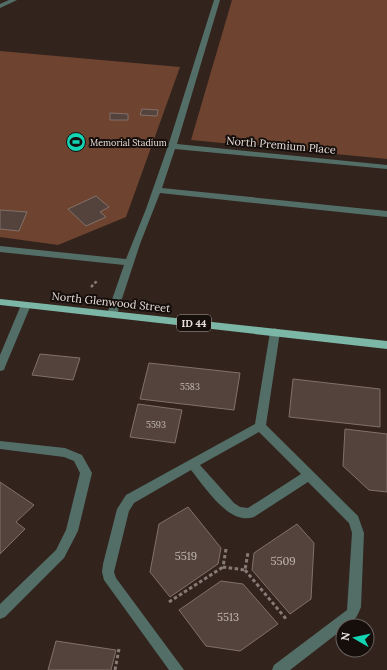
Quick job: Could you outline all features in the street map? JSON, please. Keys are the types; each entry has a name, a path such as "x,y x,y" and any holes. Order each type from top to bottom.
{"main road":[{"name":"North Glenwood Street","path":"0,302 387,345"}],"street":[{"path":"0,6 14,0"},
{"path":"112,314 129,262 157,190 172,146 216,0"},
{"name":"North Premium Place","path":"172,146 387,167"},
{"path":"157,190 387,214"},
{"path":"0,249 129,262"},
{"path":"0,367 4,350 26,305"},
{"path":"260,426 275,332"},
{"path":"177,670 110,580 108,572 123,509 126,503 260,426"},
{"path":"260,426 354,520 357,526 355,607 352,614 347,620 279,670"},
{"path":"0,445 65,453 78,458 86,473 72,531 60,554 0,613"},
{"path":"192,464 230,508 243,513 250,513 309,475"}],"path":[{"path":"91,287 96,281"},
{"path":"223,567 226,549"},
{"path":"246,570 248,552"},
{"path":"169,602 223,567 246,570 287,620"},
{"path":"115,670 119,649"}],"shaded area":[{"path":"232,0 387,0 387,159 191,140"},
{"name":"Memorial Stadium","path":"0,51 180,67 126,217 58,245 0,237"}],"building":[{"path":"142,109 158,110 157,116 140,115"},
{"path":"110,113 128,114 128,120 110,120"},
{"path":"96,196 109,207 100,212 106,217 86,226 68,209"},
{"path":"0,210 27,212 19,231 0,229"},
{"path":"40,354 80,358 73,380 32,375"},
{"path":"149,363 240,373 234,410 140,399"},
{"path":"293,379 380,389 380,427 289,417"},
{"path":"138,404 182,410 175,443 130,437"},
{"path":"345,429 387,434 387,492 369,490 343,466"},
{"path":"0,482 34,505 16,522 25,529 0,554"},
{"path":"188,507 221,548 218,564 170,597 150,572 159,524"},
{"path":"297,524 314,543 311,599 290,614 252,570 254,553"},
{"path":"221,581 243,584 278,624 240,651 206,646 179,610"},
{"path":"56,641 116,650 111,670 48,670"}],"place":[{"name":"Memorial Stadium","path":"76,142"}]}
